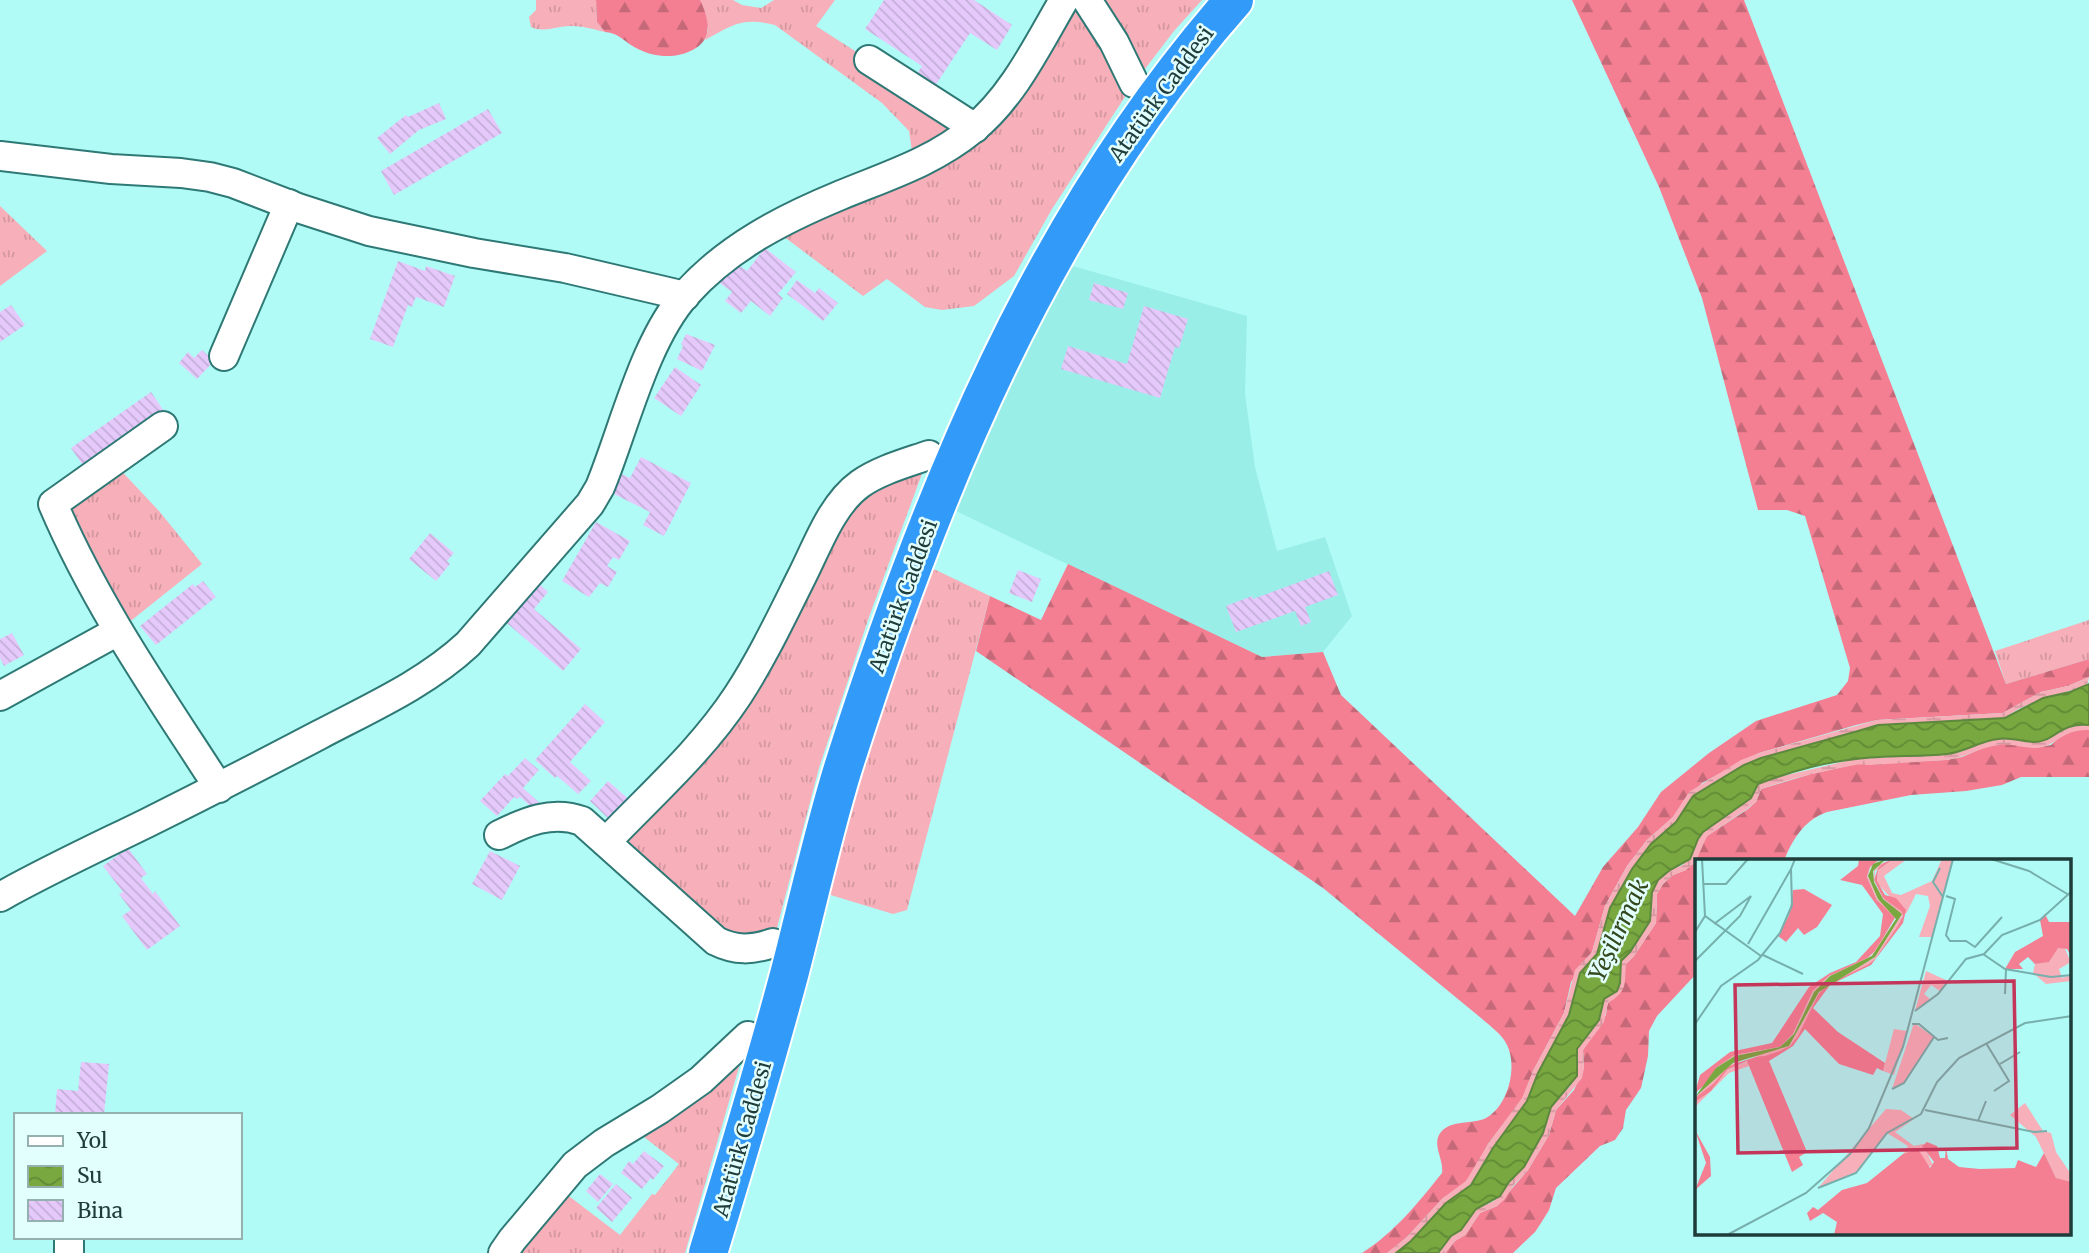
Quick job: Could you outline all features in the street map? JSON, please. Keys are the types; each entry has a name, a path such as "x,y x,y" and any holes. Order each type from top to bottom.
{"highway":[{"name":"Atatürk Caddesi","path":"685,1253 748,1036 819,768 869,617 929,455 964,376 1014,276 1052,209 1134,83 1202,0"},
{"name":"Atatürk Caddesi","path":"708,1253 788,979 842,772 892,624 953,464 1035,289 1075,220 1153,100 1193,46 1234,0"}],"street":[{"path":"0,897 219,788 425,678 450,660 468,644 590,504 600,487 659,337 685,296 716,265 749,240 783,220 898,174 943,151 975,128 999,103 1017,78 1064,0"},
{"path":"1087,0 1114,42 1134,83"},
{"path":"869,61 975,128"},
{"path":"0,156 210,177 369,231 474,253 565,268 685,296"},
{"path":"224,356 289,204"},
{"path":"163,426 53,504 71,547 118,631 219,788"},
{"path":"606,842 700,745 736,698 762,655 825,530 842,503 860,485 884,472 929,455"},
{"path":"0,696 118,631"},
{"path":"499,835 527,821 566,817 576,819 589,825 716,941 728,948 741,949 773,943"},
{"path":"503,1253 575,1165 701,1080 748,1036"}],"shaded area":[{"path":"1052,260 1247,316 1245,394 1255,467 1277,551 1325,537 1352,616 1323,652 1262,657 937,502"}],"green space":[{"path":"536,0 596,0 597,22 605,32 575,26 546,29 531,27 529,17 536,10"},
{"path":"596,0 700,0 707,17 708,30 704,40 693,50 670,56 653,55 633,47 615,34 605,32 597,22"},
{"path":"700,0 733,0 742,5 761,8 774,0 835,0 816,26 975,128 1064,0 1202,0 1174,31 1132,86 1052,209 1014,276 974,306 942,310 925,307 887,279 863,296 771,227 912,151 909,131 882,103 775,25 746,22 705,40 708,30"},
{"path":"1572,0 1744,0 2006,684 2089,659 2089,677 2068,686 2041,692 2003,713 1877,720 1856,725 1759,753 1702,783 1672,818 1647,840 1627,866 1605,906 1592,952 1571,982 1564,1013 1533,1071 1523,1098 1488,1144 1473,1173 1461,1187 1443,1198 1407,1237 1387,1253 1362,1253 1415,1206 1442,1173 1437,1147 1441,1132 1451,1125 1486,1118 1500,1105 1511,1075 1510,1054 1505,1041 1496,1030 1323,888 976,651 990,596 1041,620 1068,564 1262,657 1323,652 1341,695 1575,916 1603,867 1638,827 1661,792 1709,753 1756,721 1837,695 1848,681 1850,668 1805,516 1787,510 1758,510 1702,298 1659,187"},
{"path":"0,206 47,251 0,286"},
{"path":"929,455 869,617 819,768 773,943 741,949 606,842 700,745 842,503"},
{"path":"112,461 159,511 202,564 118,631 53,504"},
{"path":"915,560 990,596 907,910 893,914 811,889"},
{"path":"2089,620 2089,659 2006,684 1995,651"},
{"path":"2089,677 2087,685 2034,702 2005,718 1878,725 1761,758 1727,776 1651,844 1632,869 1610,908 1597,954 1580,973 1569,1015 1538,1073 1527,1101 1493,1148 1478,1175 1465,1191 1446,1203 1411,1241 1396,1253 1387,1253 1407,1237 1443,1198 1466,1181 1488,1144 1522,1098 1564,1013 1575,970 1592,952 1605,906 1627,866 1647,840 1672,818 1689,792 1741,760 1759,753 1877,720 2002,713 2041,692 2068,686"},
{"path":"2075,724 2089,725 2089,730 2071,732 2042,747 1998,745 1946,760 1857,765 1784,781 1761,789 1756,802 1707,836 1695,863 1663,884 1657,894 1656,923 1626,964 1622,991 1608,1003 1604,1022 1583,1050 1582,1078 1556,1110 1549,1135 1528,1170 1504,1200 1480,1213 1465,1235 1455,1241 1445,1253 1438,1253 1451,1236 1461,1230 1476,1209 1494,1201 1524,1166 1543,1133 1551,1107 1570,1086 1578,1069 1577,1049 1594,1027 1601,1014 1604,999 1620,983 1621,961 1650,921 1652,892 1658,880 1670,870 1683,865 1703,832 1751,798 1758,784 1855,759 1960,752 1999,739 2048,740 2061,729"},
{"path":"2089,730 2089,777 2021,777 2002,785 1911,795 1827,812 1805,825 1785,859 1695,859 1695,975 1657,1016 1649,1031 1648,1056 1641,1088 1626,1110 1623,1128 1615,1140 1600,1146 1556,1188 1549,1210 1541,1223 1513,1253 1445,1253 1455,1241 1465,1235 1480,1213 1497,1206 1528,1170 1549,1135 1556,1110 1574,1090 1584,1068 1583,1050 1606,1015 1607,1006 1626,964 1656,923 1657,894 1663,884 1673,875 1686,870 1707,836 1748,809 1756,802 1761,789 1856,764 1946,760 2000,744 2035,748 2051,745 2063,734"},
{"path":"748,1036 685,1253 503,1253 557,1187 620,1235 679,1164 631,1127"}],"water":[{"name":"Yeşilırmak","path":"2089,684 2089,725 2071,726 2042,741 1998,739 1947,754 1844,760 1806,768 1758,784 1751,798 1703,832 1690,859 1658,880 1652,892 1650,921 1621,961 1617,991 1604,999 1599,1020 1577,1049 1577,1076 1551,1107 1543,1133 1524,1167 1500,1196 1476,1209 1461,1230 1451,1236 1438,1253 1396,1253 1411,1241 1446,1203 1471,1185 1493,1148 1527,1101 1538,1073 1569,1015 1580,973 1597,954 1610,908 1632,869 1651,844 1676,822 1693,796 1744,765 1761,758 1878,725 2005,718 2043,698 2070,692"}],"building":[{"path":"884,0 974,0 1012,25 997,50 970,33 935,86 917,74 922,66 865,29"},
{"path":"439,103 446,119 419,130 390,154 377,138 406,115 408,117"},
{"path":"488,109 502,133 394,195 381,171"},
{"path":"765,248 796,272 778,294 783,298 770,316 751,301 741,313 725,301 732,292 717,281 734,262 747,271"},
{"path":"398,261 425,271 426,266 455,276 444,307 416,297 412,307 408,305 393,347 370,339"},
{"path":"797,280 815,293 819,288 838,303 823,321 787,294"},
{"path":"1094,283 1128,293 1123,309 1089,300"},
{"path":"11,305 25,325 0,342 0,312"},
{"path":"1144,306 1188,319 1179,348 1175,347 1160,398 1061,369 1068,346 1127,364"},
{"path":"686,334 715,345 702,371 677,359"},
{"path":"202,350 214,361 197,379 179,363 188,352 194,358"},
{"path":"675,367 701,385 681,416 654,398"},
{"path":"151,392 166,414 86,470 71,448"},
{"path":"641,457 691,483 664,536 643,525 650,512 608,491 615,471 630,478"},
{"path":"596,522 630,541 619,560 613,557 607,566 617,572 608,587 600,583 589,597 562,581"},
{"path":"430,533 454,553 447,561 450,564 436,581 409,559"},
{"path":"1018,570 1041,579 1032,602 1009,593"},
{"path":"1329,571 1338,595 1305,607 1311,622 1301,626 1295,611 1236,632 1226,606"},
{"path":"535,580 548,592 534,609 581,649 563,671 502,619"},
{"path":"203,581 216,597 156,645 140,626 193,584 195,587"},
{"path":"12,633 24,655 4,666 0,658 0,639"},
{"path":"585,704 605,722 570,762 591,781 578,794 535,760"},
{"path":"525,758 539,770 523,788 542,805 536,811 520,797 514,797 497,816 480,801 505,774 508,776"},
{"path":"608,781 632,802 613,823 590,801"},
{"path":"128,848 147,874 141,878 153,894 155,891 180,926 147,950 122,916 131,910 119,894 123,892 103,866"},
{"path":"490,851 520,866 502,900 472,884"},
{"path":"81,1062 109,1064 104,1113 55,1113 57,1089 78,1091"},
{"path":"644,1151 664,1166 642,1189 621,1173 629,1161 633,1164"},
{"path":"600,1174 613,1184 598,1202 586,1191"},
{"path":"616,1184 632,1198 612,1222 596,1208"}]}
